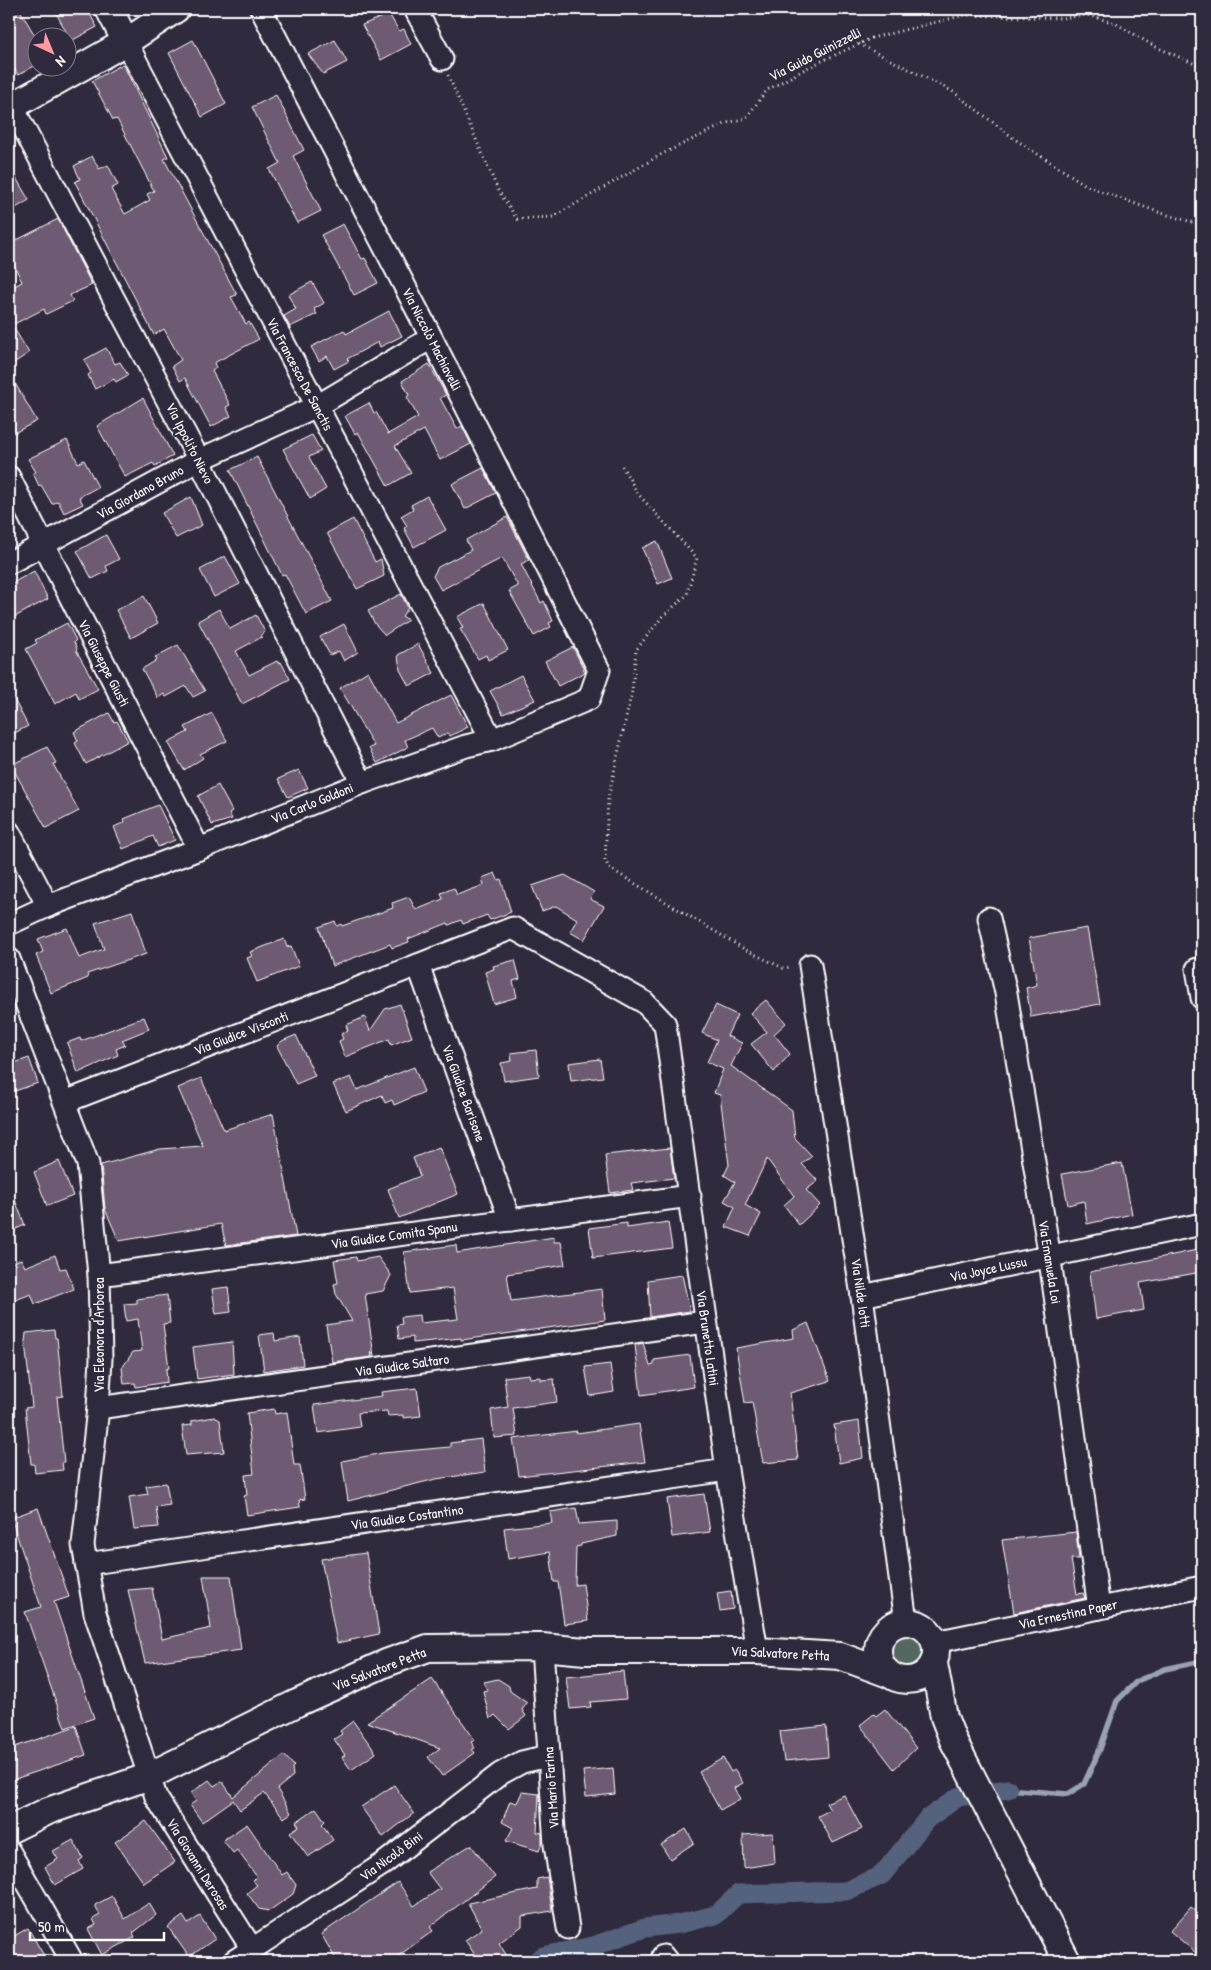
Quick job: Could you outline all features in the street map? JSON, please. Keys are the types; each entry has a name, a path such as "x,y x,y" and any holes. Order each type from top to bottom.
{"street":[{"name":"Via Francesco De Sanctis","path":"109,9 492,740"},
{"path":"10,105 126,42 176,9"},
{"name":"Via Niccolò Machiavelli","path":"261,9 432,338 599,670"},
{"path":"415,9 442,59"},
{"name":"Via Ippolito Nievo","path":"10,105 199,460 362,783"},
{"name":"Via Giordano Bruno","path":"9,563 44,546 199,460 317,406 432,338"},
{"name":"Via Giuseppe Giusti","path":"9,477 199,849"},
{"name":"Via Carlo Goldoni","path":"9,924 48,906 199,849 362,783 466,746 492,740 590,699 599,670"},
{"path":"9,832 48,906"},
{"name":"Via Emanuela Loi","path":"989,918 1006,993 1050,1255 1099,1608"},
{"name":"Via Giudice Visconti","path":"65,1102 513,928 644,1002 665,1024"},
{"name":"Via Eleonora d'Arborea","path":"9,959 88,1164 99,1275 102,1359 83,1545 95,1613 147,1777"},
{"name":"Via Nilde Iotti","path":"810,964 862,1296 906,1622"},
{"name":"Via Giudice Barisone","path":"418,965 510,1220"},
{"path":"1197,969 1202,998"},
{"name":"Via Brunetto Latini","path":"665,1024 690,1196 705,1322 757,1651"},
{"name":"Via Giudice Comita Spanu","path":"99,1275 690,1196"},
{"name":"Via Joyce Lussu","path":"862,1296 1202,1224"},
{"name":"Via Giudice Saltaro","path":"98,1408 705,1322"},
{"name":"Via Giudice Costantino","path":"86,1564 727,1470"},
{"name":"Via Ernestina Paper","path":"934,1653 1099,1608 1202,1587"},
{"path":"906,1622 913,1622 926,1629 934,1653 928,1672 920,1678 907,1681 892,1676 880,1664 878,1654 882,1635 893,1625 906,1622"},
{"name":"Via Salvatore Petta","path":"9,1830 48,1811 147,1777 297,1703 386,1663 428,1648 542,1647 585,1651 757,1651 840,1656 859,1652 882,1635"},
{"name":"Via Mario Farina","path":"542,1647 555,1845 568,1928"},
{"name":"Via Salvatore Petta","path":"934,1653 944,1717 953,1740 1067,1961"},
{"name":"Via Salvatore Petta","path":"840,1656 892,1676 931,1712 953,1740"},
{"name":"Via Nicolò Bini","path":"234,1961 383,1864 500,1774 522,1762 548,1756"},
{"name":"Via Giovanni Derosas","path":"147,1777 156,1797 252,1949"},
{"path":"9,1851 72,1961"}],"path":[{"name":"Via Guido Guinizzelli","path":"442,59 498,190 517,218 553,217 662,154 727,123 746,118 768,90 809,67 858,44 872,38 965,15 1062,18 1086,15 1115,23 1154,46 1202,66"},
{"path":"858,44 952,91 1016,140 1089,187 1161,213 1202,224"},
{"path":"622,466 638,494 697,558 687,595 662,617 636,650 632,691 608,799 605,860 609,868 746,950 783,968 810,964"}],"green space":[{"path":"902,1630 910,1630 921,1636 927,1651 921,1666 910,1672 902,1672 891,1666 885,1655 885,1647 891,1636"}],"building":[{"path":"54,9 87,9 97,27 78,37 78,28 64,28"},
{"path":"20,10 30,28 28,28 28,70 18,75 9,59 9,16"},
{"path":"389,14 399,31 404,29 411,44 381,60 362,25"},
{"path":"193,40 226,104 202,117 169,53"},
{"path":"335,40 347,62 323,74 308,54"},
{"path":"123,64 168,157 164,159 237,295 231,297 246,324 249,322 259,339 214,363 216,368 212,371 230,405 226,407 231,416 211,427 185,378 180,381 172,366 181,360 164,329 154,335 75,182 80,179 74,166 92,156 99,169 108,165 118,185 111,189 125,214 150,200 147,194 154,191 117,119 113,120 92,81"},
{"path":"276,95 304,150 293,156 321,211 297,223 269,169 280,163 252,107"},
{"path":"9,166 29,200 9,212"},
{"path":"58,219 92,285 70,295 73,301 46,314 44,309 12,325 29,353 9,366 9,289 22,282 9,254 9,244"},
{"path":"343,224 362,259 365,258 378,283 354,295 321,235"},
{"path":"312,282 324,303 314,309 317,314 290,327 284,316 296,309 288,295"},
{"path":"389,311 402,336 380,347 378,342 347,359 349,361 334,369 327,356 319,361 311,347 344,330 346,334"},
{"path":"106,348 115,364 120,362 128,375 116,382 114,379 95,389 88,375 91,373 84,360"},
{"path":"429,364 446,395 440,398 457,429 462,426 471,444 440,460 424,430 395,446 411,473 388,486 358,432 355,434 345,416 369,403 388,434 418,417 407,397 409,395 402,381"},
{"path":"9,373 37,421 14,433 9,424"},
{"path":"143,398 173,456 155,466 153,463 125,477 97,426"},
{"path":"312,435 321,451 309,457 326,489 310,499 283,449"},
{"path":"67,440 78,463 84,460 98,487 79,497 83,504 64,513 58,501 52,504 41,485 39,486 33,473 36,472 28,459"},
{"path":"257,457 332,601 306,614 285,574 282,575 230,470"},
{"path":"483,468 496,493 465,509 452,484"},
{"path":"427,496 446,530 414,547 404,528 407,526 401,516 413,509 411,505"},
{"path":"191,497 202,525 176,538 162,513"},
{"path":"507,517 529,560 521,564 541,603 544,601 553,621 549,623 551,627 534,636 509,591 518,586 502,558 441,590 433,576 438,567 471,550 466,540"},
{"path":"353,519 375,562 381,559 384,576 357,589 327,533"},
{"path":"106,535 119,559 106,566 108,571 92,579 77,551"},
{"path":"657,541 672,578 658,584 642,548"},
{"path":"225,556 240,584 214,597 200,570"},
{"path":"34,571 48,599 9,620 9,585"},
{"path":"401,594 408,608 402,616 408,620 385,635 375,624 368,611"},
{"path":"144,596 158,623 131,638 116,610"},
{"path":"484,603 508,650 488,660 486,655 478,659 460,629 463,628 457,617"},
{"path":"219,609 230,629 256,615 265,632 261,635 262,637 236,651 249,675 277,661 278,663 281,662 290,679 242,704 198,621"},
{"path":"67,623 76,640 74,642 76,650 98,689 79,699 76,692 55,704 26,649 37,643 35,640"},
{"path":"344,624 358,652 344,661 339,651 330,655 320,637"},
{"path":"418,644 434,673 409,686 400,670 398,655"},
{"path":"178,645 205,691 193,697 186,686 166,697 164,694 158,698 142,669 157,660 155,657"},
{"path":"573,647 585,672 558,686 545,661"},
{"path":"368,671 396,723 451,695 468,727 450,736 448,733 438,738 432,728 405,740 408,747 377,763 369,748 374,746 340,688"},
{"path":"521,675 535,700 503,714 490,691"},
{"path":"9,690 28,726 9,736"},
{"path":"109,713 114,722 117,721 128,741 86,764 75,743 78,741 74,732"},
{"path":"212,713 227,741 200,754 203,758 184,770 168,742 188,732 185,727"},
{"path":"47,747 56,763 53,764 79,811 46,828 11,765"},
{"path":"299,770 308,788 288,797 278,779"},
{"path":"218,785 232,811 229,813 232,819 212,825 198,796"},
{"path":"158,805 175,840 158,847 153,836 123,849 114,827 125,822 124,819"},
{"path":"495,873 498,880 501,879 511,912 490,920 487,915 463,924 461,920 449,925 448,923 408,939 409,942 392,948 390,944 332,966 319,927 335,921 337,926 341,924 342,926 393,908 392,903 409,897 416,910 443,899 441,893 454,888 457,895 484,885 482,878"},
{"path":"565,875 594,892 590,899 604,906 584,940 570,932 577,919 556,906 542,911 532,886"},
{"path":"132,911 146,954 87,974 88,978 51,993 36,955 43,952 38,939 67,928 79,958 104,949 95,923"},
{"path":"1087,928 1100,1004 1031,1017 1026,988 1037,985 1029,938"},
{"path":"284,939 287,947 291,946 299,966 257,982 247,958 252,956 250,952"},
{"path":"515,960 520,979 513,981 517,997 494,1004 485,972 494,969 493,966"},
{"path":"766,1000 786,1023 774,1034 790,1054 774,1072 751,1044 767,1032 750,1013"},
{"path":"400,1004 412,1037 391,1045 389,1039 345,1057 339,1041 343,1039 341,1034 348,1031 346,1025 365,1017 370,1031 385,1009"},
{"path":"716,1005 737,1015 727,1036 742,1043 731,1066 792,1110 795,1138 812,1156 802,1164 818,1181 806,1190 820,1205 799,1225 784,1205 794,1196 767,1159 745,1205 761,1214 750,1236 726,1227 735,1207 724,1201 735,1182 724,1175 729,1165 720,1095 714,1093 723,1069 707,1062 717,1040 702,1033"},
{"path":"144,1017 149,1029 122,1040 125,1045 116,1049 118,1055 78,1073 67,1043 80,1038 81,1041"},
{"path":"296,1035 315,1076 296,1084 277,1046 282,1041"},
{"path":"536,1050 539,1076 504,1081 501,1063 512,1061 511,1053"},
{"path":"29,1058 38,1083 12,1092 9,1084 9,1065"},
{"path":"600,1059 603,1077 571,1081 569,1063"},
{"path":"414,1067 424,1092 394,1105 392,1100 385,1103 382,1095 346,1111 333,1084 351,1077 357,1090"},
{"path":"201,1078 224,1130 273,1114 296,1236 226,1245 221,1224 119,1241 105,1209 101,1165 160,1149 203,1146 178,1088"},
{"path":"439,1147 458,1194 399,1218 388,1189 420,1176 413,1158"},
{"path":"670,1148 674,1178 631,1183 633,1190 610,1193 605,1155"},
{"path":"59,1161 73,1196 47,1206 34,1172"},
{"path":"1122,1163 1132,1214 1087,1224 1084,1201 1068,1205 1062,1174"},
{"path":"9,1185 25,1225 9,1232"},
{"path":"668,1222 672,1248 593,1258 589,1228 627,1223 627,1228"},
{"path":"554,1237 554,1242 561,1242 565,1265 507,1274 511,1301 602,1289 605,1320 461,1340 461,1338 413,1343 413,1337 399,1339 397,1325 402,1324 401,1317 419,1315 420,1323 458,1319 453,1288 410,1293 404,1252 456,1245 457,1253"},
{"path":"1202,1249 1202,1272 1140,1283 1144,1310 1096,1319 1090,1272"},
{"path":"55,1255 60,1269 66,1268 74,1289 35,1304 31,1294 13,1301 9,1289 9,1264 21,1259 25,1267"},
{"path":"356,1257 357,1261 378,1257 391,1275 383,1291 365,1294 374,1356 371,1352 372,1357 332,1362 326,1325 352,1321 336,1294 334,1284 338,1283 334,1260"},
{"path":"682,1275 690,1311 650,1317 648,1280"},
{"path":"228,1287 231,1312 216,1314 212,1289"},
{"path":"167,1295 170,1323 163,1324 169,1368 166,1369 167,1382 136,1387 135,1383 124,1384 122,1368 133,1352 142,1351 138,1319 126,1321 124,1304 137,1303 137,1299"},
{"path":"808,1323 830,1381 790,1393 798,1460 763,1463 752,1402 745,1403 736,1348 794,1338 793,1330"},
{"path":"54,1330 55,1338 57,1338 63,1396 57,1397 64,1462 62,1462 63,1470 35,1473 34,1464 31,1464 25,1408 32,1407 25,1342 26,1333"},
{"path":"274,1333 275,1341 300,1337 303,1365 264,1371 259,1335"},
{"path":"232,1342 234,1374 197,1379 193,1347"},
{"path":"643,1343 650,1366 654,1365 654,1360 690,1355 694,1387 641,1395 635,1345"},
{"path":"610,1364 614,1392 590,1396 585,1367"},
{"path":"529,1374 530,1378 541,1377 541,1380 554,1379 557,1402 513,1408 517,1436 494,1438 491,1410 508,1407 504,1377"},
{"path":"417,1388 421,1416 403,1418 403,1415 388,1416 387,1411 358,1413 360,1427 318,1433 314,1405 382,1396 381,1392"},
{"path":"274,1409 275,1414 287,1412 294,1465 300,1465 305,1499 299,1500 300,1507 247,1515 244,1496 247,1495 245,1475 254,1474 247,1413"},
{"path":"214,1417 220,1420 224,1452 186,1455 182,1426 192,1425 192,1421"},
{"path":"859,1421 863,1458 839,1463 834,1425"},
{"path":"639,1424 645,1462 519,1476 513,1439 577,1431 577,1433"},
{"path":"481,1439 485,1472 436,1479 348,1501 342,1461 383,1453 450,1447 450,1443"},
{"path":"166,1483 170,1505 156,1507 159,1527 134,1529 129,1497 148,1494 146,1486"},
{"path":"704,1494 710,1532 672,1537 667,1499"},
{"path":"38,1508 69,1597 54,1602 94,1718 65,1728 25,1612 41,1607 11,1518"},
{"path":"576,1508 579,1524 617,1521 617,1536 581,1544 581,1546 576,1547 575,1585 583,1584 588,1621 564,1624 558,1582 554,1582 550,1552 508,1559 504,1528 552,1523 550,1512"},
{"path":"1076,1532 1079,1559 1071,1559 1077,1594 1083,1593 1085,1598 1014,1613 1002,1540"},
{"path":"366,1553 379,1634 337,1643 321,1559"},
{"path":"203,1576 231,1576 241,1650 145,1663 128,1590 152,1588 162,1639 211,1628"},
{"path":"731,1591 733,1609 720,1611 717,1593"},
{"path":"623,1671 626,1699 590,1702 591,1707 570,1709 566,1677"},
{"path":"432,1679 475,1740 471,1742 475,1748 472,1749 475,1753 442,1776 428,1757 440,1748 367,1722"},
{"path":"498,1679 509,1686 510,1691 527,1703 522,1710 526,1716 509,1729 495,1715 490,1719 483,1691 487,1690 484,1682"},
{"path":"885,1709 916,1748 894,1769 860,1725 874,1714 876,1716"},
{"path":"353,1721 376,1753 351,1770 342,1757 345,1755 334,1739 342,1734 340,1731"},
{"path":"76,1726 86,1755 9,1781 9,1749"},
{"path":"826,1726 828,1757 784,1761 780,1731"},
{"path":"284,1755 294,1766 292,1768 293,1776 277,1789 291,1813 284,1818 264,1793 240,1810 233,1800 202,1822 190,1805 196,1801 191,1793 209,1780 214,1786 222,1781 233,1797"},
{"path":"723,1758 731,1772 735,1770 743,1783 734,1788 740,1799 720,1810 699,1772"},
{"path":"613,1768 615,1794 586,1797 583,1771"},
{"path":"394,1785 414,1813 383,1837 361,1807"},
{"path":"522,1792 539,1794 537,1832 542,1833 542,1843 539,1851 506,1841 513,1828 502,1822 510,1801 517,1803"},
{"path":"844,1795 862,1829 833,1843 818,1816 830,1810 826,1803"},
{"path":"316,1808 325,1821 322,1824 333,1840 308,1857 290,1832 299,1826 296,1822"},
{"path":"146,1821 175,1862 144,1883 115,1842"},
{"path":"247,1824 282,1875 287,1872 296,1885 293,1894 269,1911 259,1909 247,1893 257,1885 252,1880 257,1877 237,1850 233,1853 223,1840"},
{"path":"686,1829 694,1843 670,1859 661,1845"},
{"path":"773,1833 775,1863 744,1868 743,1835"},
{"path":"73,1840 83,1858 79,1861 83,1869 55,1885 45,1867 58,1859 53,1851"},
{"path":"471,1845 495,1877 430,1927 433,1931 391,1961 337,1961 321,1934 398,1882 414,1906 440,1889 427,1872"},
{"path":"547,1877 552,1911 522,1916 522,1926 499,1943 510,1961 479,1961 465,1940 482,1929 468,1903 537,1889 537,1879"},
{"path":"112,1896 125,1919 149,1903 156,1915 133,1933 135,1937 102,1955 88,1929 96,1925 93,1919 100,1915 95,1905"},
{"path":"1191,1907 1202,1916 1202,1958 1170,1931"},
{"path":"183,1916 188,1924 200,1916 215,1939 189,1957 168,1927"},
{"path":"28,1928 47,1961 9,1961 9,1939"}],"waterway":[{"path":"1008,1789 1068,1794 1084,1784 1100,1749 1117,1701 1137,1681 1165,1669 1202,1661"},
{"path":"536,1961 543,1956 593,1946 645,1928 679,1924 716,1915 738,1894 846,1891 882,1875 927,1819 958,1797 1008,1789"}]}
